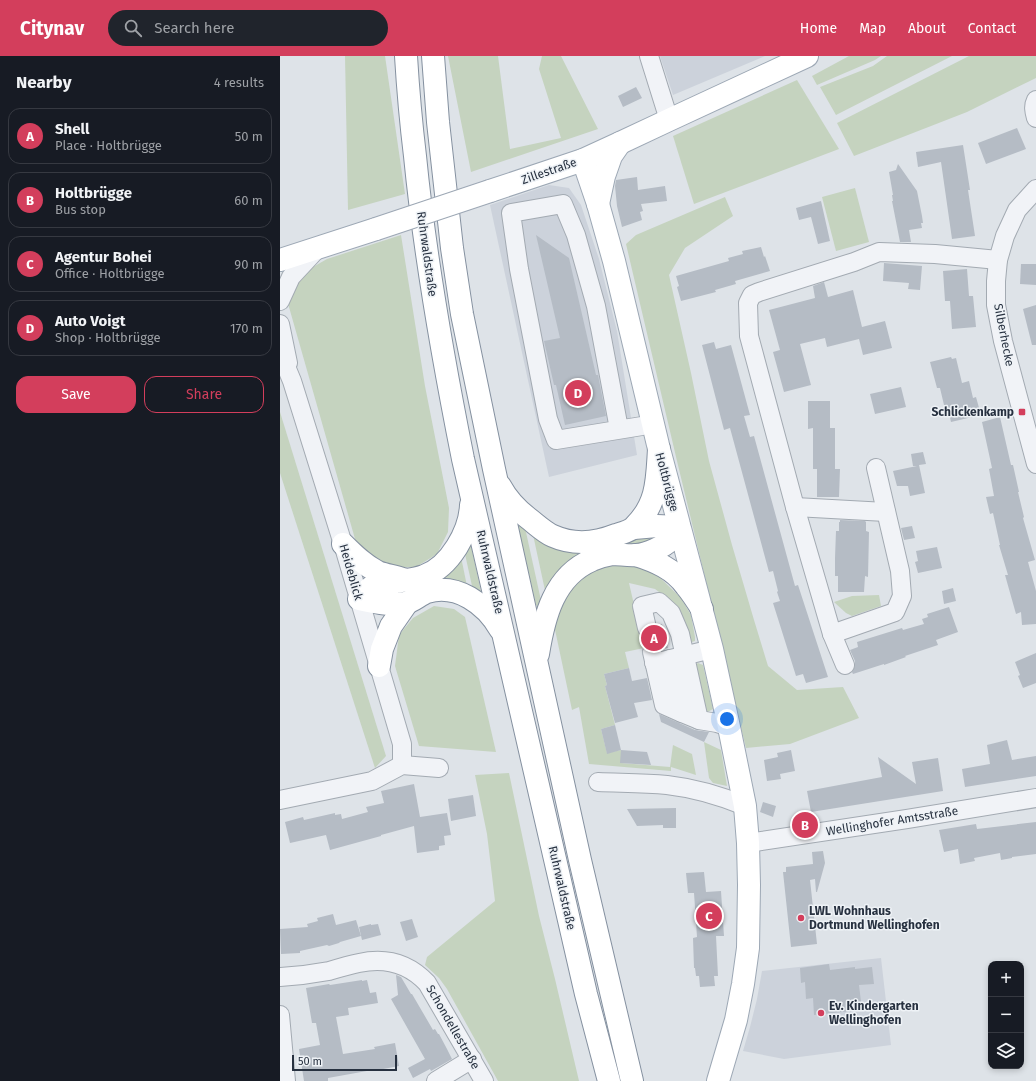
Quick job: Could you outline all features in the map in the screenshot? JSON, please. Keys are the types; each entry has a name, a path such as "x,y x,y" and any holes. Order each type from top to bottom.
{"main road":[{"name":"Ruhrwaldstraße","path":"406,56 419,196 435,311 450,391 471,492 586,994 608,1081"},
{"name":"Ruhrwaldstraße","path":"433,56 438,122 452,248 462,314 536,663 580,860 632,1081"},
{"name":"Zillestraße","path":"280,260 582,160 620,144 807,56"},
{"path":"598,204 604,176 611,156 620,144"},
{"name":"Holtbrügge","path":"582,160 598,204 614,261 652,422 712,648 745,806 750,885 748,940 743,984 736,1020 718,1081"},
{"path":"634,528 651,504 656,490 659,449"},
{"path":"494,470 501,488 510,502 533,522 553,536 575,542 594,542 634,528 657,526 679,527"},
{"path":"471,492 470,516 466,530 448,560 425,576 378,584 371,587 359,598 371,602 386,604 407,603 426,593 439,590 450,590 473,600 488,612 505,637"},
{"path":"636,555 656,549 669,541 679,527"},
{"path":"343,544 368,566 379,572 406,580"},
{"path":"536,663 540,639 547,614 552,599 561,583 571,572 583,564 597,558 612,554 636,555 659,564 671,571 685,584 702,609"},
{"path":"379,666 382,649 388,631 407,603"}],"street":[{"path":"652,57 669,120"},
{"path":"1036,100 1033,111 1036,118"},
{"name":"Silberhecke","path":"1036,189 1017,210 1005,236 998,260 996,281 996,305 1003,341 1036,464"},
{"path":"619,429 596,306 576,235 564,204 511,213 519,269 548,419 556,440 642,426 652,422"},
{"path":"280,301 291,277 318,248"},
{"path":"845,665 832,634 795,508 749,336 748,303 752,295 759,292 854,262 879,252 935,254 998,260"},
{"name":"Heideblick","path":"280,324 292,382"},
{"name":"Heideblick","path":"280,352 292,382 359,598 402,744 402,765"},
{"path":"832,634 895,612 902,596 900,571 876,468"},
{"path":"795,508 886,512"},
{"path":"647,628 642,606 659,602 671,613 680,634 664,657"},
{"path":"664,657 712,648"},
{"path":"664,657 682,713 700,720 729,727"},
{"path":"664,657 700,720"},
{"path":"280,800 372,781 402,765 439,768"},
{"path":"598,782 668,785 731,800 745,806"},
{"name":"Wellinghofer Amtsstraße","path":"748,843 1036,798"},
{"name":"Schondellestraße","path":"280,977 307,975 374,961 407,967 416,972 427,983 484,1081"},
{"path":"280,1014 286,1081"},
{"path":"436,1081 472,1059"}],"shaded area":[{"path":"660,56 765,56 673,95"},
{"path":"549,185 569,188 581,205 599,259 617,331 637,455 549,477 490,205"},
{"name":"Ev. Kindergarten Wellinghofen","path":"881,958 891,1045 784,1059 743,1051 757,999 762,971"}],"green space":[{"path":"345,56 385,56 405,194 348,210"},
{"path":"448,56 498,56 510,149 561,138 539,69 542,56 561,56 598,129 471,172"},
{"path":"849,56 881,56 817,85 812,76"},
{"path":"887,56 952,56 836,115 820,87 873,66"},
{"path":"969,56 1036,56 1036,78 967,112 854,156 837,123"},
{"path":"797,80 839,149 694,204 673,136"},
{"path":"855,188 869,242 836,251 822,197"},
{"path":"725,197 733,216 685,248 669,275 709,461 768,666 797,690 843,687 859,718 790,744 746,748 626,244 636,235"},
{"path":"401,235 425,386 449,508 448,532 437,554 416,567 394,567 359,553 287,300 299,275 327,259"},
{"path":"280,412 386,756 375,768 280,473"},
{"path":"520,523 524,523 542,605 538,607 536,605 518,526"},
{"path":"532,530 634,532 665,536 546,595"},
{"path":"468,543 471,545 481,592 474,595 463,545"},
{"path":"460,552 468,591 404,596 375,593"},
{"path":"624,563 653,571 681,598 691,615 695,641 689,643 681,615 670,600 655,589 629,583 644,648 625,652 629,668 604,674 607,685 605,686 615,725 601,729 607,753 621,750 621,763 670,767 673,745 692,754 696,775 671,767 671,771 589,764 579,707 572,710 554,625 564,595 592,571"},
{"path":"879,595 881,606 852,616 846,613 834,602 852,596"},
{"path":"434,606 454,609 465,617 496,752 419,746 395,666 399,635 413,618"},
{"path":"698,663 703,665 713,709 706,713 695,665"},
{"path":"704,742 721,750 727,786 713,783 709,778"},
{"path":"509,773 539,916 579,1081 498,1081 447,989 439,978 425,965 427,957 495,901 487,834 475,775"}],"building":[{"path":"636,87 642,98 623,107 618,96"},
{"path":"1017,128 1026,149 986,164 978,143"},
{"path":"963,145 975,236 952,239 941,162 918,167 916,152"},
{"path":"898,164 917,191 922,216 922,228 909,230 911,242 900,242 892,201 893,195 889,172 896,170"},
{"path":"637,177 638,190 665,186 667,201 641,204 643,211 640,212 642,220 622,227 617,206 615,186 616,180"},
{"path":"821,201 830,241 818,244 811,217 799,220 796,208"},
{"path":"536,235 569,258 596,375 598,375 606,416 565,425 544,341 560,338"},
{"path":"761,247 770,271 735,281 736,284 715,290 716,292 681,301 676,276 729,261 728,258 743,254 742,251"},
{"path":"884,263 922,266 920,290 908,289 909,283 883,281"},
{"path":"1021,264 1036,264 1036,285 1020,284"},
{"path":"967,269 969,296 973,296 976,327 952,329 950,301 945,301 943,271"},
{"path":"824,282 828,297 853,290 862,327 885,321 892,348 863,355 859,339 827,347 825,338 800,344 811,385 784,392 773,352 780,350 769,310 815,298 813,286"},
{"path":"1036,305 1036,345 1032,345 1023,309"},
{"path":"714,342 716,349 731,345 750,415 744,416 750,437 754,436 795,586 798,585 828,677 806,683 803,674 796,676 773,603 780,601 773,571 769,572 730,428 724,430 702,345"},
{"path":"951,357 952,359 956,358 962,383 969,381 973,398 976,397 981,415 951,422 947,405 944,405 940,388 937,388 930,362"},
{"path":"901,387 906,407 875,414 870,394"},
{"path":"808,401 830,401 830,428 835,428 835,469 840,469 839,497 817,497 817,469 813,469 813,428 808,429"},
{"path":"1000,417 1011,465 1013,465 1023,518 1035,560 1028,562 1036,591 1036,624 1022,625 1021,612 1016,614 1005,575 1008,575 999,545 993,513 990,514 986,497 994,496 989,469 992,468 982,422"},
{"path":"923,452 926,464 919,465 925,493 910,496 908,486 897,486 893,471 917,466 913,466 911,454"},
{"path":"840,520 866,522 866,531 869,532 868,577 865,576 864,592 838,592 838,576 835,576 835,558 836,531 839,531"},
{"path":"912,526 915,538 904,540 901,528"},
{"path":"937,547 942,568 918,573 915,562 918,561 916,551"},
{"path":"953,588 956,601 944,604 942,591"},
{"path":"949,607 958,632 936,640 938,645 884,665 853,674 852,672 855,666 855,661 850,650 858,647 857,642 902,628 903,630 924,624 922,619 928,617 927,614"},
{"path":"662,624 668,648 662,649 655,642 649,642 644,646 641,636 644,638 649,638 654,636 657,631 657,625"},
{"path":"1036,653 1036,683 1023,688 1018,676 1020,675 1015,662"},
{"path":"629,668 632,681 647,678 652,700 634,703 638,717 615,723 605,686 607,685 604,674"},
{"path":"659,714 695,730 709,732 704,742 661,722"},
{"path":"615,725 621,750 607,754 601,729"},
{"path":"1007,740 1012,760 1036,756 1036,776 965,787 962,769 990,764 987,745"},
{"path":"621,750 647,752 651,765 620,763"},
{"path":"791,750 795,771 780,774 781,779 767,781 764,760 778,757 777,753"},
{"path":"878,757 916,784 912,762 938,758 943,791 811,812 807,791 882,777"},
{"path":"414,784 420,817 447,813 451,835 444,836 445,845 439,846 439,850 417,853 414,826 330,850 326,835 290,843 285,822 303,817 304,820 335,813 335,815 341,814 342,819 368,812 366,807 384,803 381,791"},
{"path":"473,795 476,816 451,821 448,799"},
{"path":"763,802 776,806 773,817 760,812"},
{"path":"676,808 676,828 663,828 663,825 637,826 627,809"},
{"path":"1036,822 1036,854 1001,860 1000,853 974,858 975,861 960,864 958,849 944,852 939,830 976,824 977,829"},
{"name":"LWL Wohnhaus Dortmund Wellinghofen","path":"823,851 825,863 817,892 815,879 810,880 817,944 791,947 783,872 786,872 786,867 813,864 812,852"},
{"path":"704,872 706,892 721,891 724,936 716,936 718,976 714,976 715,986 700,987 699,976 696,976 694,968 693,938 697,937 694,893 688,893 686,873"},
{"path":"333,914 336,925 356,920 361,936 329,946 327,945 300,951 300,953 281,954 280,929 308,927 307,924 318,921 317,918"},
{"path":"412,919 418,937 406,941 400,922"},
{"path":"378,924 381,935 362,940 359,927"},
{"path":"829,964 830,970 855,967 855,969 872,967 874,984 859,985 862,1010 814,1015 813,998 806,999 805,982 801,983 800,968"},
{"path":"396,975 401,977 433,1030 435,1029 439,1034 452,1059 431,1071 430,1069 413,1078 408,1068 425,1059 391,999 398,995"},
{"path":"367,980 370,993 376,992 378,1003 348,1008 349,1015 336,1017 343,1054 375,1049 374,1047 395,1043 399,1066 328,1078 328,1081 304,1081 299,1049 320,1045 316,1023 312,1023 306,988"}],"place":[{"name":"Auto Voigt","path":"578,393"},
{"name":"Schlickenkamp","path":"1022,412"},
{"name":"Shell","path":"654,638"},
{"name":"Holtbrügge","path":"805,825"},
{"name":"Agentur Bohei","path":"709,916"},
{"name":"LWL Wohnhaus Dortmund Wellinghofen","path":"801,918"},
{"name":"Ev. Kindergarten Wellinghofen","path":"821,1013"}]}
